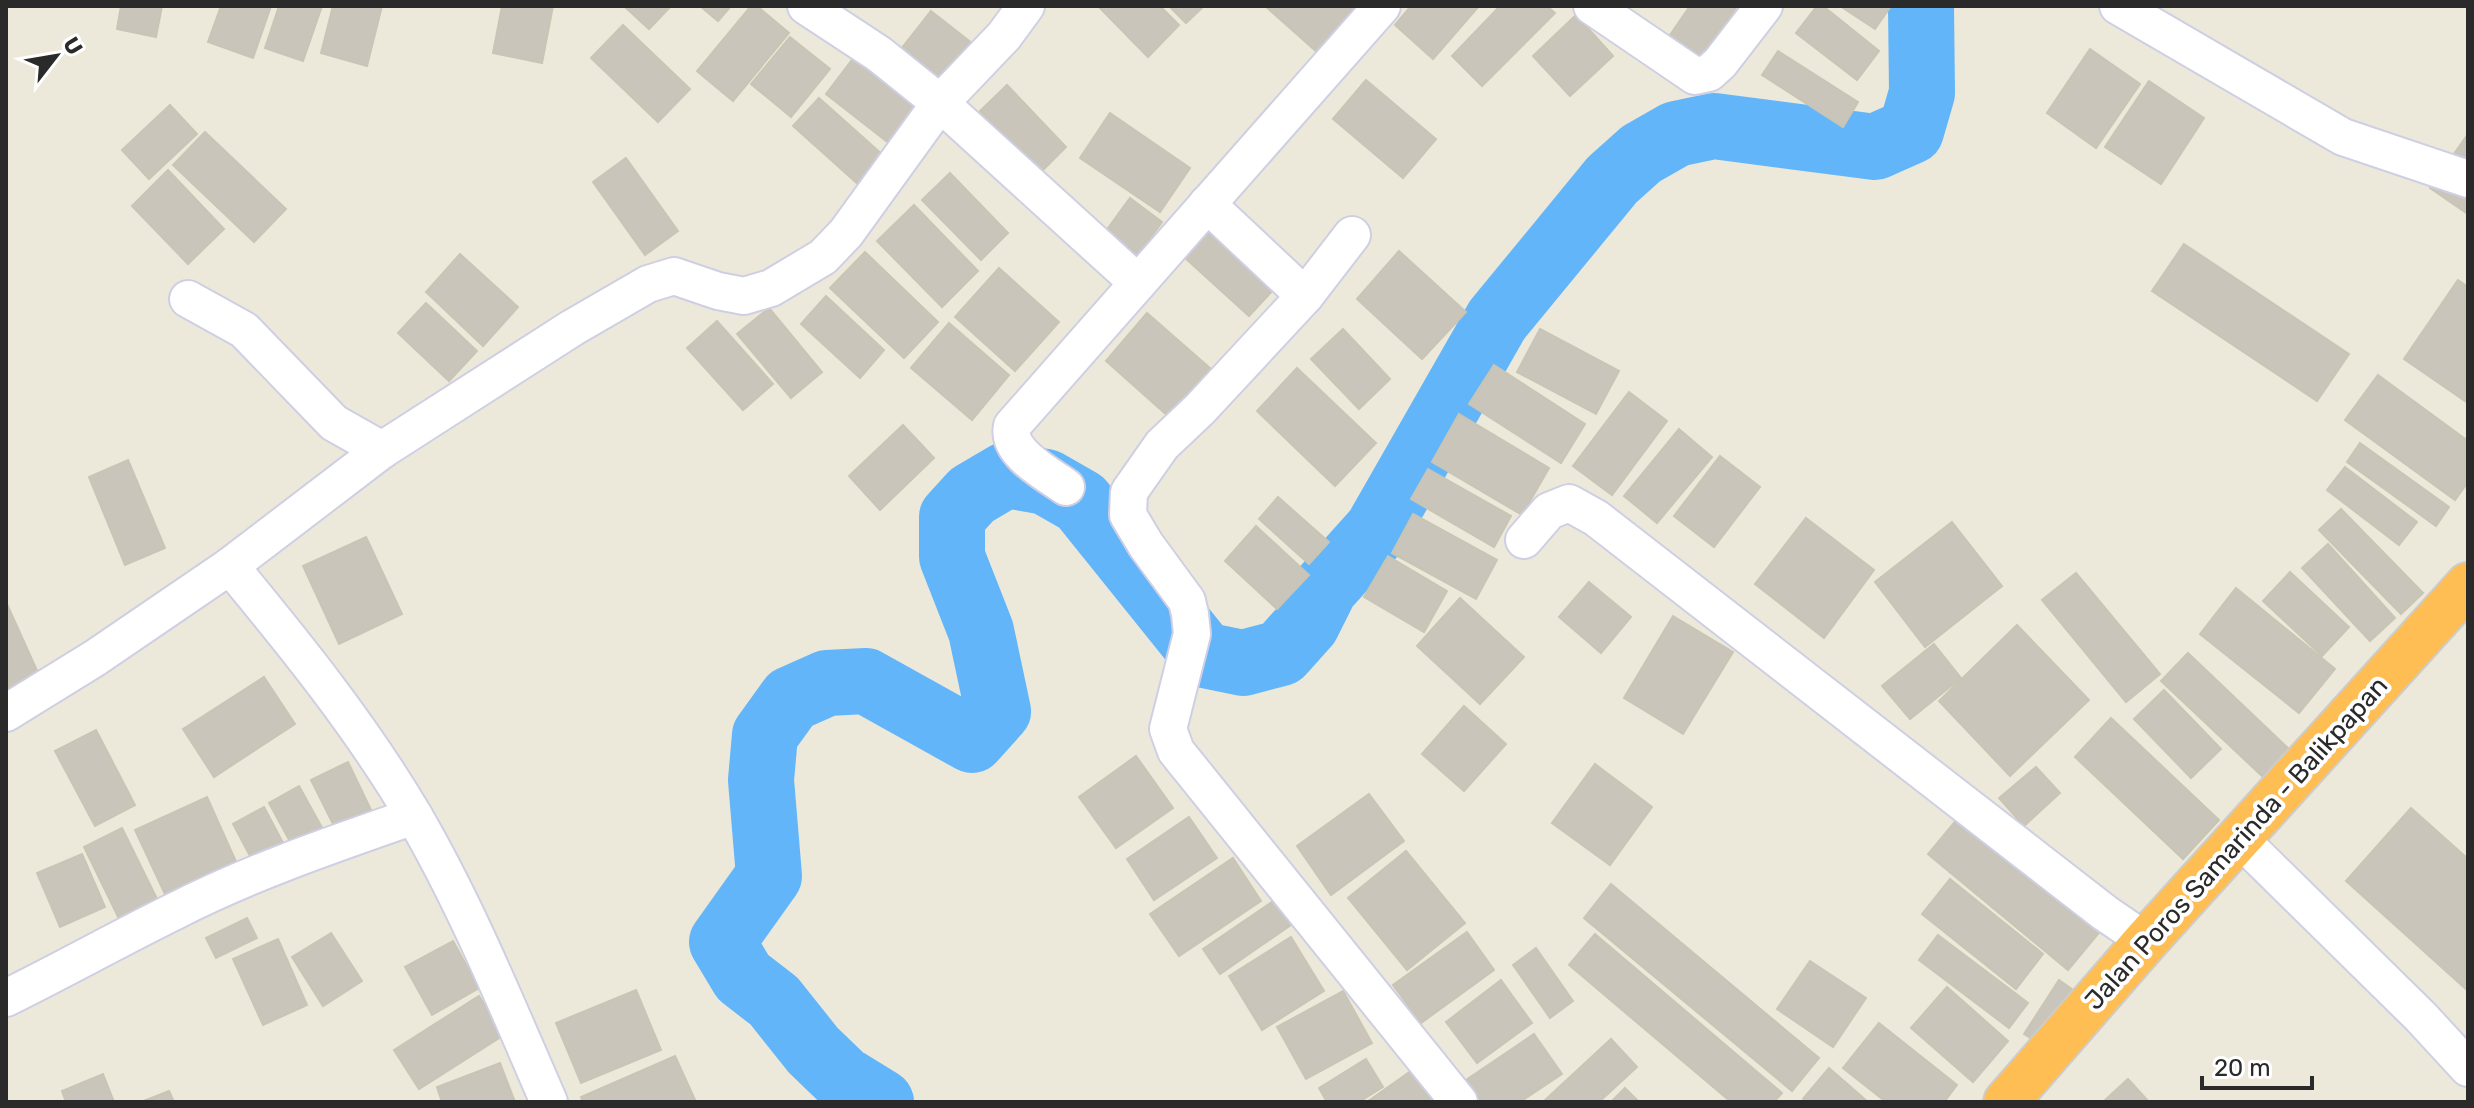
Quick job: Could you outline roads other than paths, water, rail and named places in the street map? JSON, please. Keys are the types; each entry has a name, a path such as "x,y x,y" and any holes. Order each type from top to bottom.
{"highway":[{"name":"Jalan Poros Samarinda - Balikpapan","path":"2017,1098 2146,941 2468,585"}],"street":[{"path":"806,6 879,54 940,103 1138,283"},
{"path":"6,713 95,658 230,566 382,450 572,328 648,284 674,276 744,296 771,288 823,257 846,233 940,103 1004,36 1026,6"},
{"path":"1066,487 1022,454 1015,445 1011,428 1382,6"},
{"path":"1592,6 1695,76 1709,73 1720,63 1764,6"},
{"path":"2118,6 2343,137 2468,179"},
{"path":"1207,204 1305,296"},
{"path":"1352,235 1305,296 1200,409 1162,445 1129,492 1128,515 1187,601 1192,634 1168,729 1176,751 1459,1102"},
{"path":"188,299 244,330 334,423 382,450"},
{"path":"1524,540 1549,511 1569,503 1596,518 2105,913 2146,941"},
{"path":"230,566 325,682 414,816 473,930 549,1102"},
{"path":"6,998 175,910 249,878 414,816"},
{"path":"2239,838 2421,1017 2468,1068"}],"waterway":[{"path":"881,1102 842,1078 813,1050 774,1001 743,977 722,942 769,876 761,780 765,735 791,699 827,683 866,681 972,740 998,711 981,631 952,557 952,517 972,495 1006,475 1046,482 1081,502 1204,655 1243,663 1281,653 1307,624 1325,588 1377,530 1497,320 1612,180 1641,154 1676,134 1714,126 1875,147 1911,131 1922,93 1921,6"}]}
